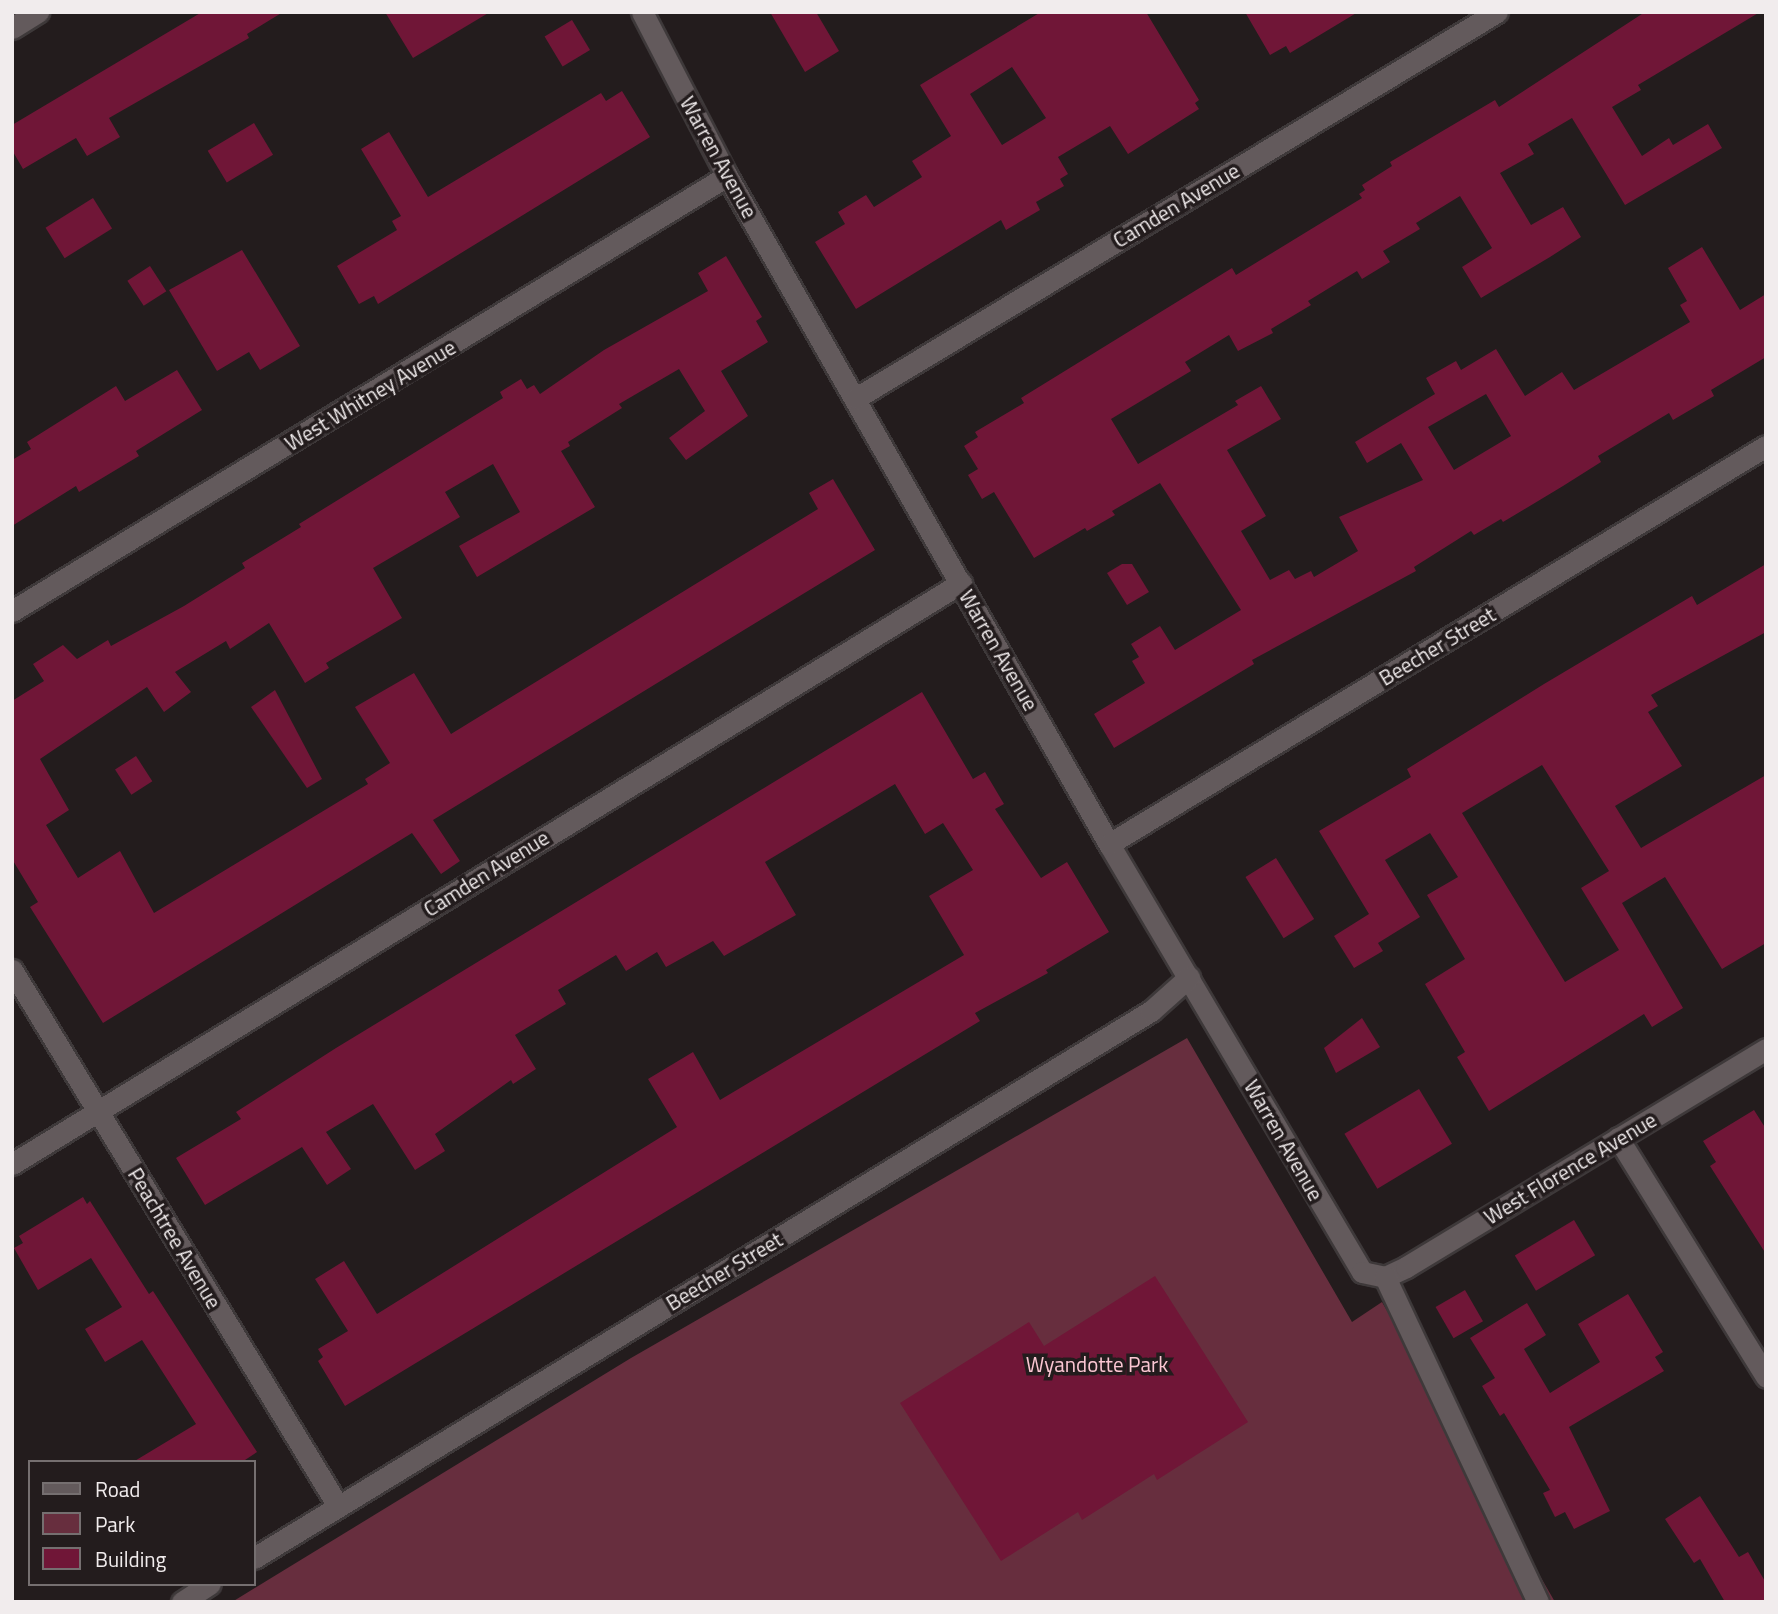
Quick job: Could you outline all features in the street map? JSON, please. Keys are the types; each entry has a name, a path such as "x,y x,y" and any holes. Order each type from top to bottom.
{"street":[{"path":"12,28 38,12"},
{"name":"Warren Avenue","path":"642,12 727,176 1109,844 1355,1264 1378,1276 1538,1602"},
{"name":"Camden Avenue","path":"856,398 1497,12"},
{"name":"West Whitney Avenue","path":"12,611 727,176"},
{"name":"Beecher Street","path":"1109,844 1766,446"},
{"name":"Camden Avenue","path":"12,1164 961,583"},
{"name":"Peachtree Avenue","path":"12,970 338,1506"},
{"name":"Beecher Street","path":"256,1557 1150,1011 1189,977"},
{"name":"West Florence Avenue","path":"1378,1276 1766,1049"},
{"path":"1618,1138 1766,1377"},
{"path":"182,1602 207,1586"}],"green space":[{"name":"Wyandotte Park","path":"1187,1038 1352,1322 1382,1302 1555,1602 232,1602 631,1358"}],"building":[{"path":"202,12 283,12 247,34 249,38 109,118 120,137 87,156 76,138 23,169 12,150 12,125"},
{"path":"385,12 490,12 413,58"},
{"path":"770,12 816,12 839,51 805,72"},
{"path":"1041,12 1146,12 1199,100 1195,103 1199,109 1128,154 1110,126 1058,157 1068,174 1060,179 1064,186 1036,202 1040,210 1006,230 1001,220 856,309 815,242 845,224 838,212 866,195 874,207 922,177 912,161 951,136 920,85","holes":["1012,67 1046,118 1002,145 970,94"]},
{"path":"1245,12 1358,12 1290,53 1286,46 1270,55"},
{"path":"1645,12 1760,12 1638,85 1641,90 1612,107 1642,156 1669,138 1673,145 1708,124 1722,148 1625,205 1572,118 1528,144 1534,154 1500,173 1531,225 1563,207 1581,237 1481,298 1462,267 1492,248 1460,196 1416,223 1420,229 1383,251 1390,262 1362,279 1357,271 1308,301 1311,305 1271,329 1273,333 1238,351 1229,335 1185,362 1191,371 1111,419 1138,464 1238,405 1235,401 1261,386 1281,419 1227,450 1266,516 1241,531 1270,580 1289,570 1295,579 1311,571 1314,577 1358,551 1339,517 1423,480 1401,443 1367,463 1355,442 1435,394 1426,378 1456,361 1461,370 1496,349 1525,396 1562,372 1574,390 1690,322 1680,305 1687,301 1668,268 1702,247 1740,310 1766,294 1766,357 1711,390 1714,396 1673,420 1669,413 1598,456 1601,462 1563,486 1503,522 1501,519 1474,535 1471,531 1414,567 1416,571 1252,660 1254,664 1114,748 1094,714 1145,683 1132,661 1139,657 1131,644 1160,626 1175,650 1241,610 1160,483 1112,511 1115,515 1087,531 1085,528 1034,558 994,492 982,499 968,475 978,469 964,446 978,437 975,432 1024,403 1021,398 1232,268 1236,275 1362,198 1359,194 1365,190 1362,185 1392,166 1390,162 1495,100 1499,107","holes":["1486,394 1511,436 1454,470 1428,427"]},
{"path":"572,20 590,50 563,66 545,36"},
{"path":"622,91 650,137 378,304 374,296 359,304 337,266 397,230 392,221 401,216 361,149 389,132 428,197 601,93 606,101"},
{"path":"254,123 273,155 227,183 208,151"},
{"path":"93,198 112,229 65,258 46,228"},
{"path":"242,250 300,346 260,370 249,352 217,371 169,290"},
{"path":"726,256 762,317 756,321 768,342 721,371 748,416 686,460 669,438 705,411 679,369 619,404 622,408 568,442 570,446 561,451 595,507 477,577 459,546 520,512 493,464 445,492 460,517 373,568 402,618 326,663 329,668 305,683 269,623 230,649 226,641 175,672 191,692 164,712 147,687 40,759 69,810 46,825 78,878 120,851 154,913 368,784 365,779 390,763 355,707 414,673 451,734 818,509 809,493 833,479 875,550 433,820 460,861 441,874 412,833 103,1023 30,907 38,902 12,859 12,701 44,681 33,664 63,645 77,659 108,640 111,646 184,606 245,568 242,563 301,527 299,524 503,398 500,392 521,379 527,389 534,385 540,394 604,350 708,291 698,273"},
{"path":"150,266 166,291 144,306 127,281"},
{"path":"177,370 202,410 136,451 139,456 79,492 76,486 12,526 12,460 31,449 27,442 116,386 125,401"},
{"path":"1122,564 1132,564 1149,592 1127,605 1107,573"},
{"path":"1766,564 1766,632 1651,695 1658,706 1648,712 1682,766 1615,806 1641,848 1766,775 1766,943 1722,969 1665,877 1622,903 1683,1008 1652,1027 1644,1014 1489,1111 1457,1057 1465,1052 1425,984 1465,959 1427,895 1458,877 1430,833 1385,860 1420,917 1378,943 1383,951 1354,968 1334,936 1369,914 1319,831 1411,777 1407,769 1544,684 1692,596 1697,605","holes":["1542,765 1609,871 1581,888 1619,950 1565,982 1462,813"]},
{"path":"275,690 322,779 307,788 251,707"},
{"path":"922,692 973,779 985,772 1004,804 995,809 1041,878 1067,862 1109,932 1046,970 1048,973 975,1013 980,1021 345,1406 318,1361 323,1357 318,1349 348,1331 315,1279 344,1261 377,1314 677,1127 648,1079 693,1052 720,1100 964,955 929,896 973,870 943,823 925,834 895,784 765,862 796,915 724,956 713,941 666,967 657,952 626,971 616,955 558,990 566,1004 515,1035 536,1069 513,1084 511,1080 435,1134 445,1151 415,1170 373,1104 326,1132 351,1169 327,1185 302,1147 205,1205 176,1158 241,1119 236,1112 336,1048"},
{"path":"136,756 152,781 131,795 115,770"},
{"path":"1276,858 1314,919 1284,938 1245,877"},
{"path":"1362,1018 1380,1047 1336,1073 1324,1048"},
{"path":"1419,1089 1452,1144 1377,1189 1344,1134"},
{"path":"1754,1110 1766,1129 1766,1254 1710,1166 1716,1162 1703,1141"},
{"path":"83,1197 87,1204 90,1201 149,1294 153,1291 257,1452 245,1460 136,1460 196,1424 142,1340 105,1362 85,1329 122,1307 91,1258 38,1290 14,1248 23,1243 19,1236"},
{"path":"1574,1220 1595,1255 1536,1291 1515,1256"},
{"path":"1155,1276 1248,1422 1157,1480 1154,1474 1082,1520 1078,1512 1001,1561 900,1403 1029,1322 1044,1346"},
{"path":"1465,1290 1483,1321 1454,1338 1436,1307"},
{"path":"1628,1294 1663,1352 1655,1357 1664,1371 1569,1427 1610,1511 1574,1529 1565,1512 1555,1517 1543,1493 1550,1490 1504,1413 1500,1416 1482,1386 1495,1378 1470,1338 1527,1303 1546,1335 1524,1349 1550,1393 1600,1362 1578,1324"},
{"path":"1700,1496 1739,1557 1748,1552 1766,1583 1766,1602 1725,1602 1700,1559 1694,1563 1665,1519"}]}
